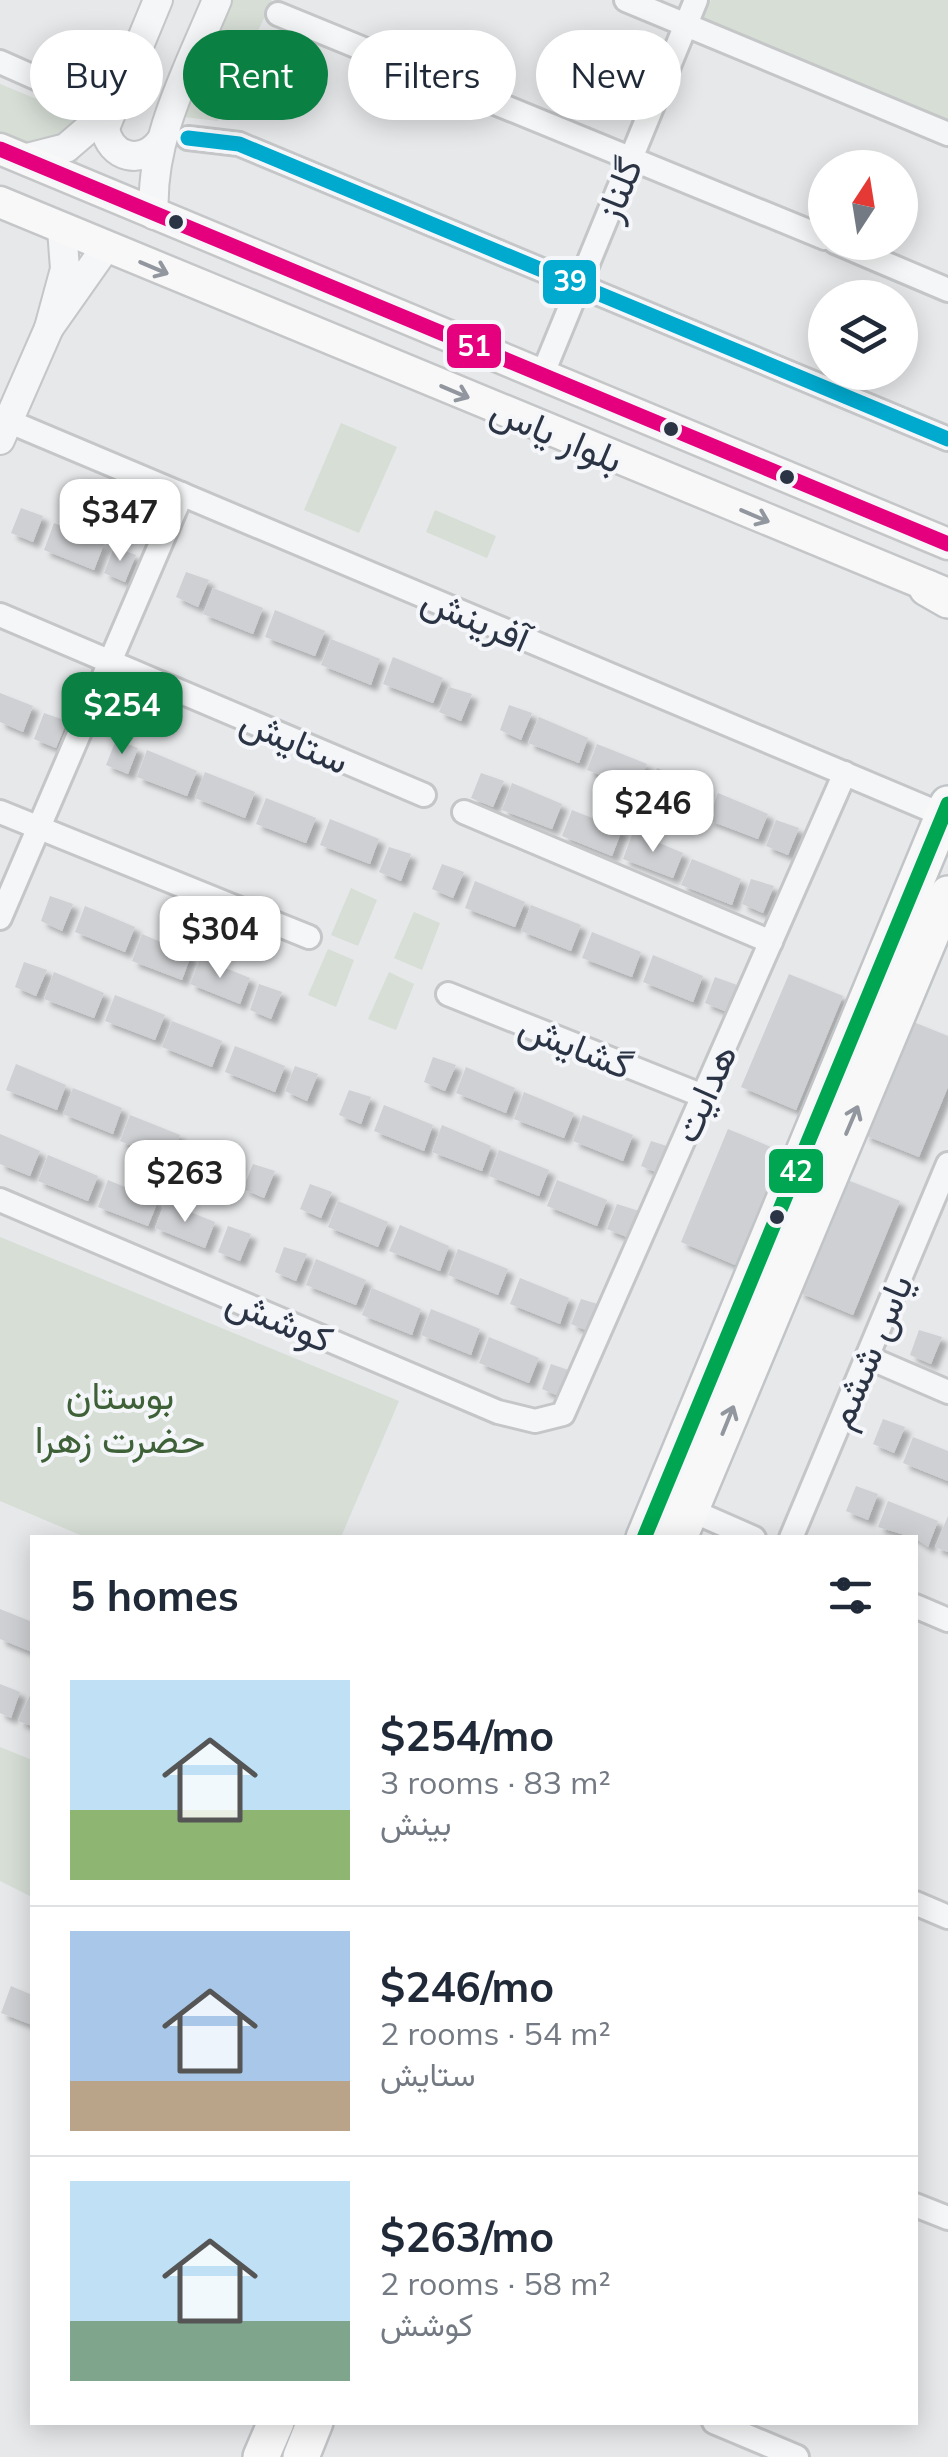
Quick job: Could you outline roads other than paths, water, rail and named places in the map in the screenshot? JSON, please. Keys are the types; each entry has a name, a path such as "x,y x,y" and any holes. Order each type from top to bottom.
{"main road":[{"name":"بلوار یاس","path":"11,154 541,378 948,544"},
{"name":"بلوار یاس","path":"0,202 941,594"},
{"path":"677,1515 946,809"},
{"path":"648,1535 677,1515 948,894"},
{"path":"262,2457 275,2425"},
{"path":"301,2457 314,2425"}],"street":[{"path":"145,30 158,0"},
{"path":"154,215 152,185 175,140 216,0"},
{"path":"626,0 948,134"},
{"name":"گلناز","path":"541,378 696,0"},
{"path":"278,14 808,231"},
{"path":"0,62 30,75"},
{"path":"11,154 66,148 99,120"},
{"path":"107,120 106,138 118,152 147,154 175,140 239,144 948,439"},
{"path":"4,430 49,328 66,269 62,229"},
{"path":"49,328 106,248"},
{"path":"877,260 948,290"},
{"name":"آفرینش","path":"4,430 182,494 845,773 946,809"},
{"path":"0,918 182,494"},
{"name":"ستایش","path":"0,615 424,795"},
{"name":"هدایت","path":"563,1414 845,773"},
{"path":"0,812 309,937"},
{"path":"464,812 771,942"},
{"name":"گشایش","path":"448,994 703,1096"},
{"name":"یاس ششم","path":"792,1535 867,1357 940,1204 948,1164"},
{"name":"کوشش","path":"0,1200 498,1412 535,1421 563,1414"},
{"path":"867,1357 948,1392"},
{"path":"677,1515 744,1535"},
{"path":"918,1607 948,1620"},
{"path":"918,1904 948,1917"},
{"path":"918,2206 948,2218"},
{"path":"721,2425 797,2457"}],"park label":[{"name":"بوستان حضرت زهرا","path":"120,1417"}]}
